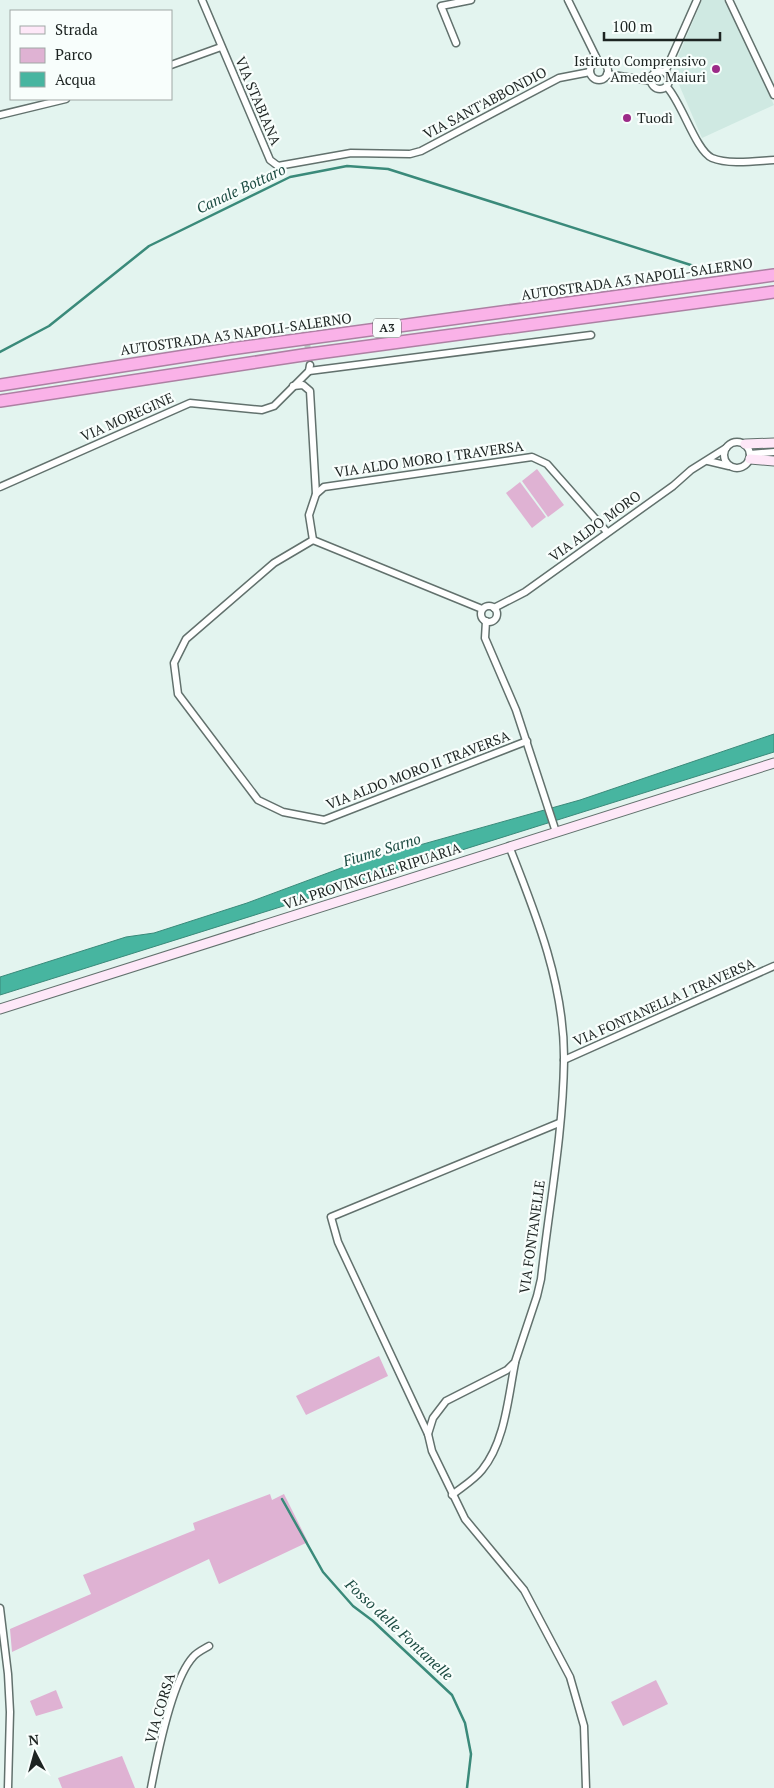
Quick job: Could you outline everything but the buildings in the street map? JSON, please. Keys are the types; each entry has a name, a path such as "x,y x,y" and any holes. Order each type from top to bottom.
{"highway":[{"name":"AUTOSTRADA A3 NAPOLI-SALERNO","path":"0,385 230,349 774,275"},
{"name":"A3","path":"0,401 254,362 774,292"}],"main road":[{"path":"745,444 774,443"},
{"path":"750,456 774,461"},
{"name":"VIA PROVINCIALE RIPUARIA","path":"0,1009 556,830 774,763"},
{"name":"VIA PROVINCIALE RIPUARIA","path":"753,771 774,768"}],"street":[{"name":"VIA STABIANA","path":"202,0 221,48 274,164"},
{"path":"456,43 441,6 471,0"},
{"path":"568,0 599,63 606,66 607,74"},
{"path":"664,72 697,0"},
{"path":"729,0 774,95"},
{"name":"VIA STABIANA","path":"172,65 221,48"},
{"path":"590,72 592,66 599,63"},
{"name":"VIA SANT'ABBONDIO","path":"274,164 286,166 351,153 410,154 421,151 559,78 590,72 592,77 598,80 604,79 607,74 651,81 655,88 662,90 667,87"},
{"path":"651,81 654,73 664,72"},
{"path":"664,72 670,79 667,87 676,96 706,154 720,160 774,160"},
{"path":"0,116 62,100"},
{"name":"VIA MOREGINE","path":"0,487 190,403 262,410 274,406 309,368 591,334"},
{"path":"293,386 303,385 310,391 316,494 309,515 313,540 482,609 490,606 494,608 496,617 493,620 486,621"},
{"path":"730,466 724,456 726,448 736,442 745,444 750,456"},
{"name":"VIA ALDO MORO","path":"494,608 525,592 673,486 690,470 708,461 726,448"},
{"path":"708,461 742,467 750,456 774,452"},
{"name":"VIA ALDO MORO I TRAVERSA","path":"316,494 324,487 532,457 547,464 607,532"},
{"name":"VIA ALDO MORO II TRAVERSA","path":"313,540 274,563 186,639 174,663 178,694 258,800 282,812 324,820 527,741"},
{"path":"482,609 481,616 486,621 485,638 527,741 556,830"},
{"name":"VIA FONTANELLE","path":"452,1495 481,1472 492,1456 503,1422 515,1362 537,1296 541,1279 564,1060 556,992 544,939 509,846"},
{"name":"VIA FONTANELLA I TRAVERSA","path":"564,1060 774,966"},
{"path":"558,1123 331,1218 338,1242 428,1434 432,1451 465,1520 524,1590 570,1677 584,1726 586,1788"},
{"path":"428,1434 433,1418 446,1401 507,1370 515,1362"},
{"path":"0,1608 8,1674 10,1712 8,1788"},
{"name":"VIA CORSA","path":"151,1788 172,1702 184,1671 194,1656 209,1646"}],"shaded area":[{"name":"Istituto Comprensivo Amedeo Maiuri","path":"702,0 724,0 774,105 702,138 674,73 674,66"}],"green space":[{"path":"537,469 564,505 548,517 522,481"},
{"path":"520,482 546,517 532,528 506,493"},
{"path":"379,1356 388,1376 306,1415 296,1396"},
{"path":"270,1494 272,1500 284,1494 308,1542 219,1584 209,1559 12,1652 10,1629 91,1594 83,1575 195,1530 193,1523"},
{"path":"656,1680 668,1704 623,1726 611,1702"},
{"path":"56,1690 63,1708 36,1716 30,1701"},
{"path":"122,1756 135,1788 62,1788 58,1778"}],"water":[{"name":"Fiume Sarno","path":"774,734 774,752 0,995 0,977 126,937 154,933 247,903 352,864 580,800"}],"waterway":[{"name":"Canale Bottaro","path":"0,352 49,326 149,246 290,177 347,166 388,169 694,266"},
{"name":"Fosso delle Fontanelle","path":"282,1499 323,1572 353,1606 373,1621 452,1695 465,1723 471,1754 467,1788"}],"tunnel":[{"path":"305,327 310,365"}],"place":[{"name":"Istituto Comprensivo Amedeo Maiuri","path":"716,69"},
{"name":"Tuodì","path":"627,118"}]}
